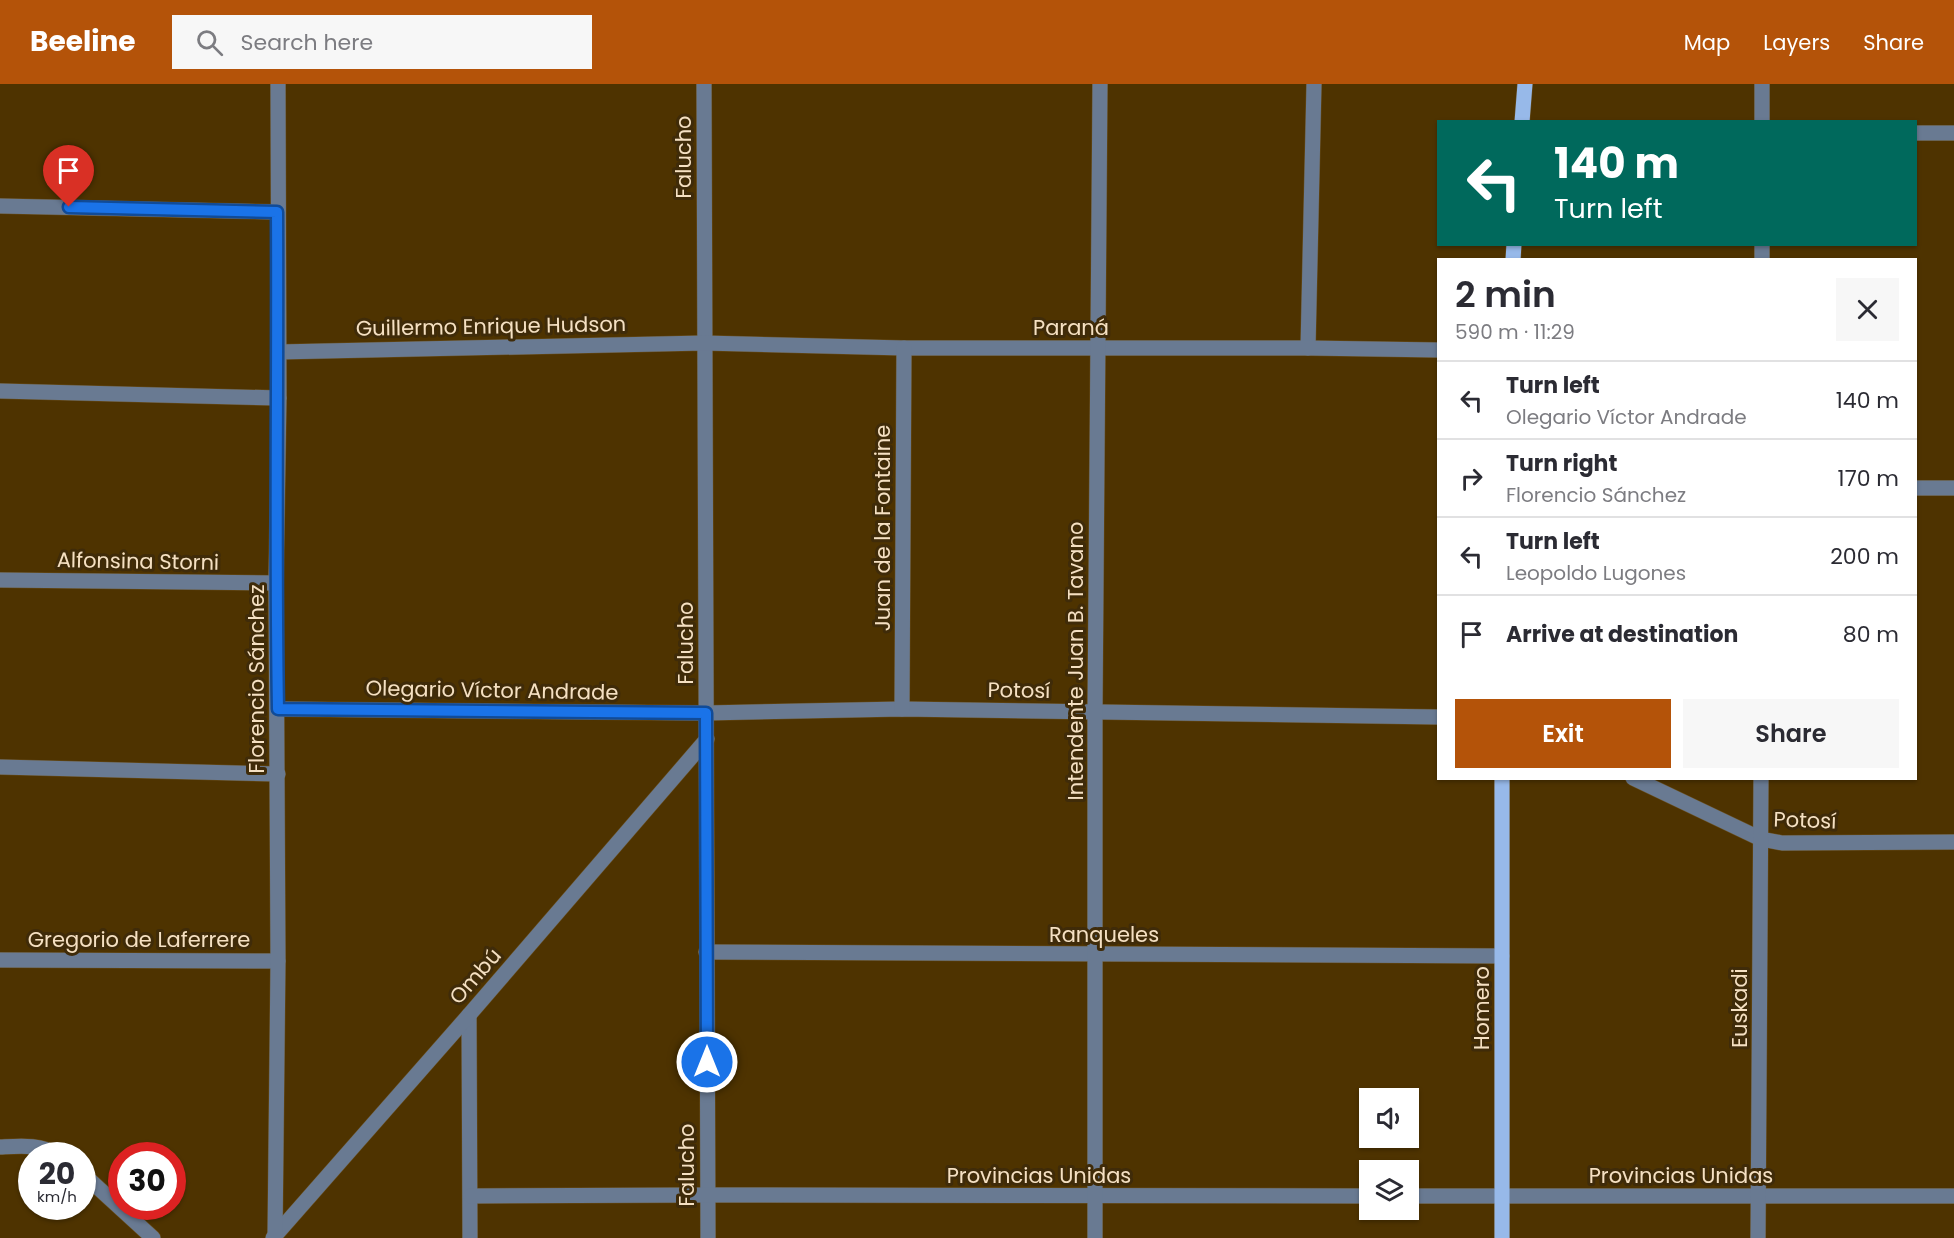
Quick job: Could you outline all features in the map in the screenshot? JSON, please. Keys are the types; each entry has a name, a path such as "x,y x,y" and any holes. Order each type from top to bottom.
{"main road":[{"path":"1522,120 1525,84"},
{"name":"Homero","path":"1502,780 1502,1238"}],"street":[{"name":"Florencio Sánchez","path":"274,1237 278,961 276,583 279,398 278,84"},
{"name":"Falucho","path":"704,84 708,1238"},
{"name":"Intendente Juan B. Tavano","path":"1095,1238 1095,712 1100,84"},
{"path":"1308,348 1314,84"},
{"path":"1762,84 1762,120"},
{"path":"1917,133 1954,134"},
{"path":"0,206 277,212"},
{"name":"Paraná","path":"704,342 904,348 1437,350"},
{"name":"Guillermo Enrique Hudson","path":"278,352 704,342"},
{"name":"Juan de la Fontaine","path":"902,709 904,348"},
{"path":"0,391 279,398"},
{"path":"1917,488 1954,488"},
{"name":"Alfonsina Storni","path":"0,580 276,583"},
{"name":"Olegario Víctor Andrade","path":"278,709 706,713"},
{"name":"Potosí","path":"706,713 902,709 1437,717"},
{"name":"Ombú","path":"274,1237 469,1015 706,739"},
{"path":"0,767 278,774"},
{"name":"Potosí","path":"1637,780 1761,839 1782,843 1954,842"},
{"name":"Euskadi","path":"1758,1238 1761,780"},
{"name":"Ranqueles","path":"706,952 1502,956"},
{"name":"Gregorio de Laferrere","path":"0,960 278,961"},
{"path":"469,1015 470,1238"},
{"path":"0,1147 18,1146"},
{"path":"96,1186 153,1238"},
{"name":"Provincias Unidas","path":"471,1196 1359,1196"},
{"name":"Provincias Unidas","path":"1419,1196 1954,1196"}],"route":[{"path":"69,207 277,212 278,709 706,713 707,1062"}]}
